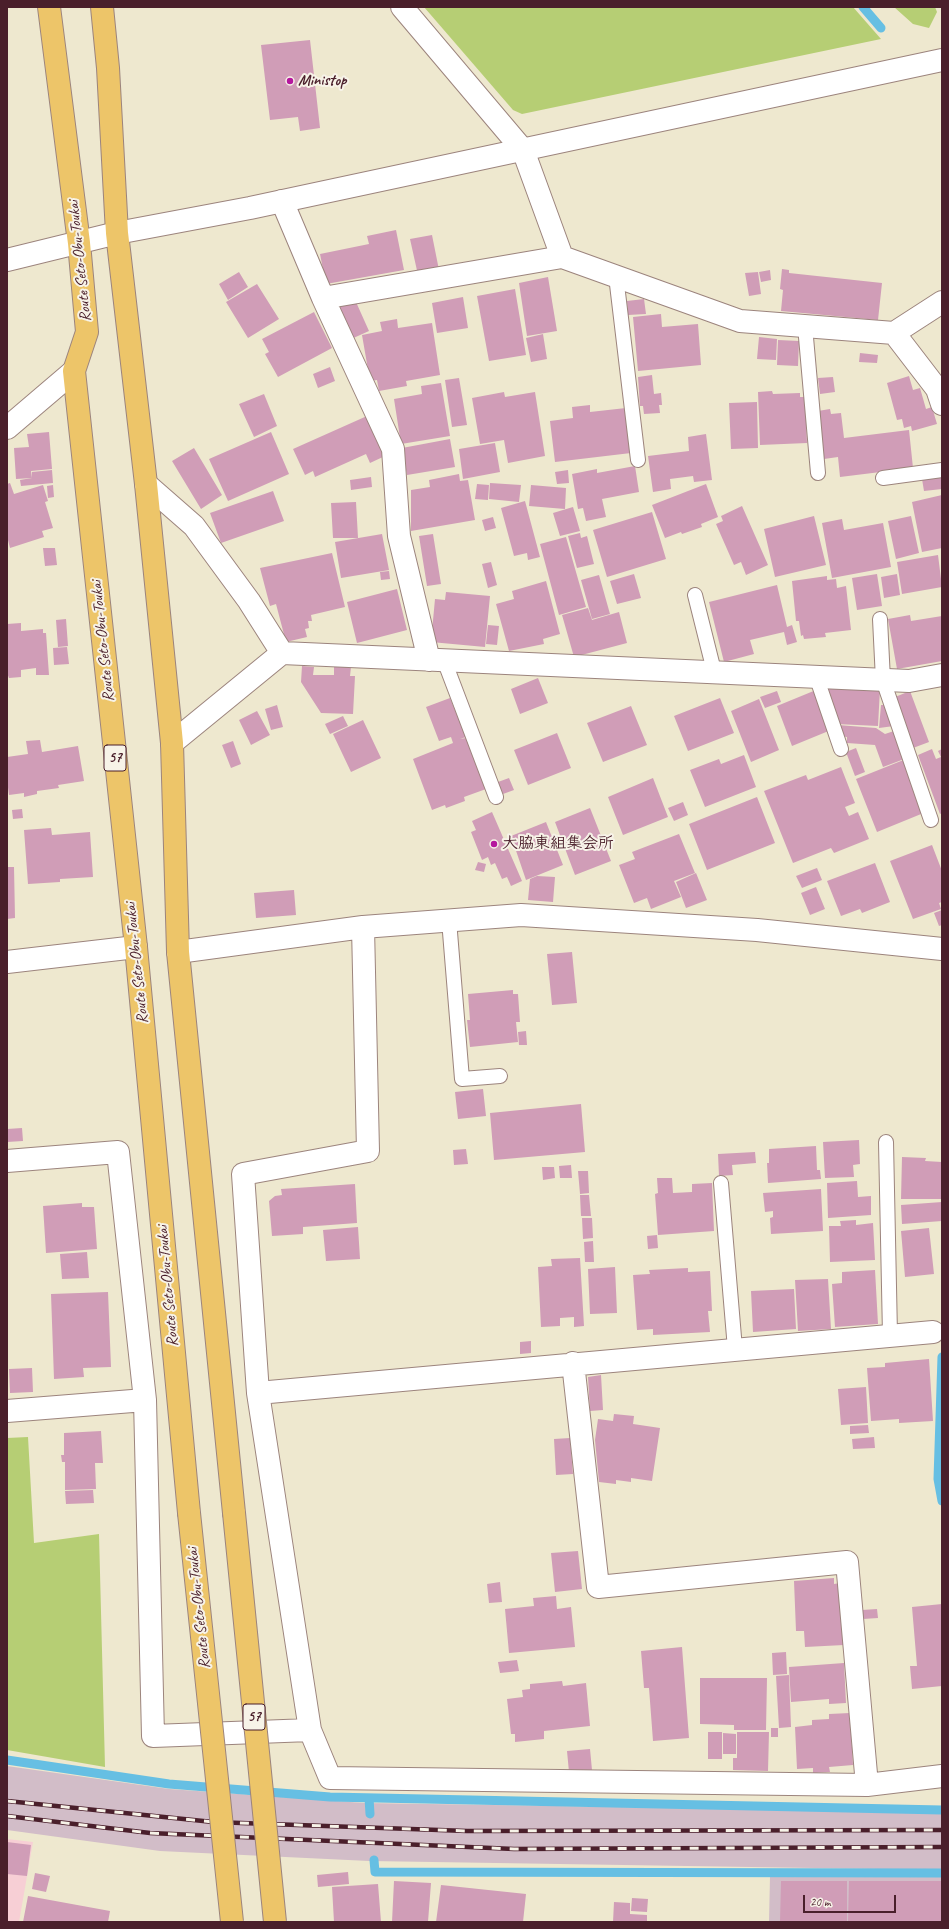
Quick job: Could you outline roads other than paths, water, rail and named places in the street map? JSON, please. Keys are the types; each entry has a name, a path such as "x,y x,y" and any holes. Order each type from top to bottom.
{"main road":[{"name":"Route Seto-Obu-Toukai","path":"49,7 79,243 87,332 74,371 136,947 189,1513 232,1922"},
{"name":"57","path":"102,7 108,68 117,233 146,484 172,742 178,952 275,1922"}],"street":[{"path":"402,7 523,150 562,257"},
{"path":"7,260 117,233 282,201 942,60"},
{"path":"282,201 323,298 393,449 399,536 436,660"},
{"path":"323,298 562,257 740,320 894,333 942,302"},
{"path":"894,333 937,389 942,404"},
{"path":"7,428 74,371"},
{"path":"146,484 194,526 249,601 282,653"},
{"path":"172,742 282,653 714,671 909,681 942,675"},
{"path":"178,952 363,927 521,915 756,930 942,949"},
{"path":"363,927 368,1151 243,1174 258,1393 310,1730 330,1778 867,1785 942,1776"},
{"path":"7,962 136,947"},
{"path":"7,1161 118,1152 145,1400 153,1736 310,1730"},
{"path":"258,1393 573,1363 933,1332"},
{"path":"573,1363 598,1588 847,1562 867,1785"},
{"path":"7,1411 145,1400"}],"lane":[{"path":"616,276 638,460"},
{"path":"805,326 818,474"},
{"path":"883,478 942,470"},
{"path":"695,595 714,671"},
{"path":"880,619 883,680 931,820"},
{"path":"436,660 496,797"},
{"path":"816,676 841,749"},
{"path":"449,920 462,1079 500,1076"},
{"path":"886,1142 890,1335"},
{"path":"721,1183 735,1349"}],"waterway":[{"path":"863,7 881,28"},
{"path":"942,1357 938,1479 942,1501"},
{"path":"7,1760 169,1784 330,1797 942,1810"},
{"path":"369,1798 370,1814"},
{"path":"374,1860 375,1872 942,1873"}],"railway":[{"path":"7,1801 213,1822 467,1831 942,1830"},
{"path":"7,1816 150,1833 514,1849 942,1847"}],"place":[{"name":"Ministop","path":"290,81"},
{"name":"大脇東組集会所","path":"494,844"}]}
